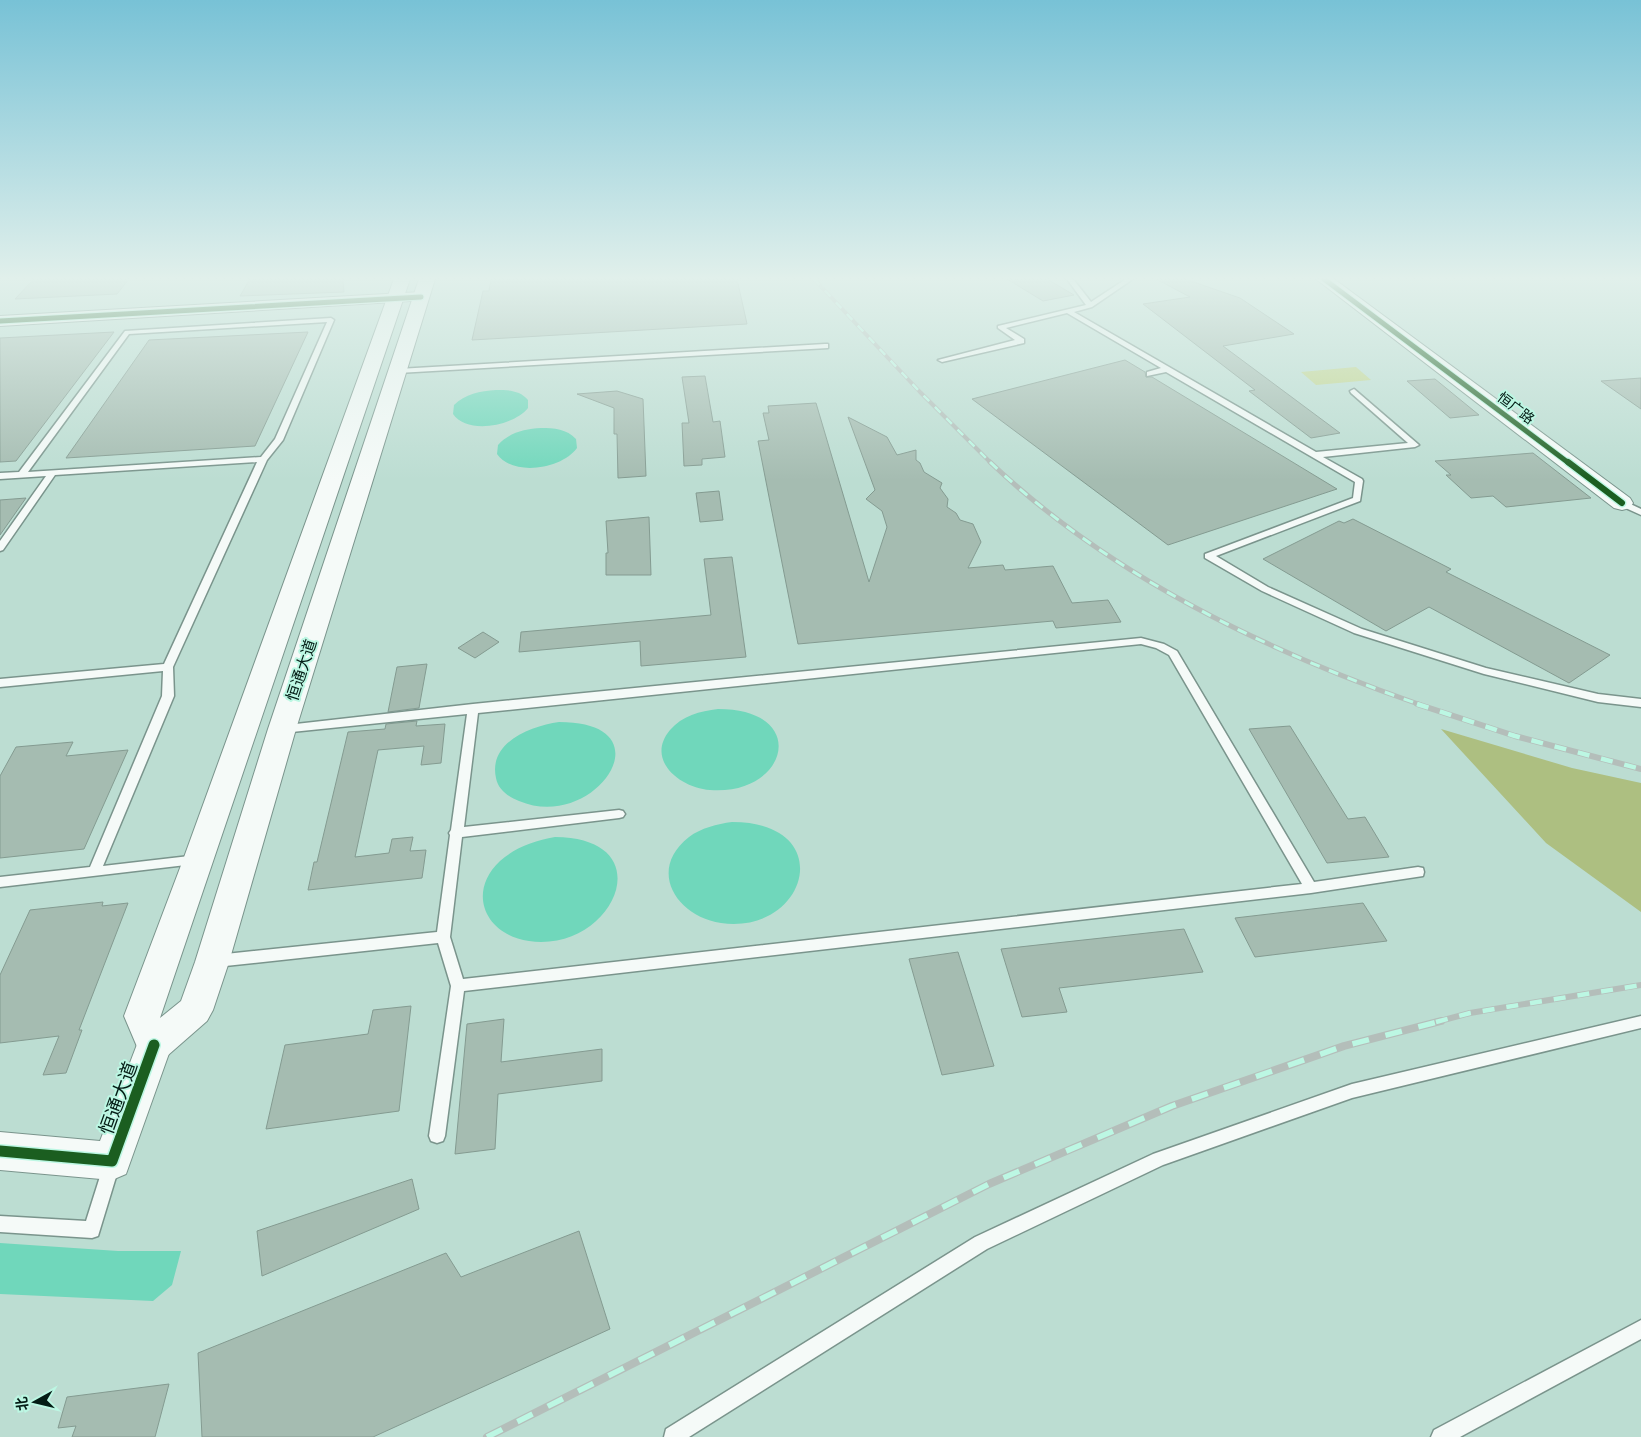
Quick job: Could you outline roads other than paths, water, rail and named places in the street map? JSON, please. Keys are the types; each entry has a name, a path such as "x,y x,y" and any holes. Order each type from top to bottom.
{"main road":[{"name":"恒通大道","path":"154,1045 142,1016 200,860 378,346"},
{"name":"恒通大道","path":"112,1161 154,1045 195,1010 212,962 282,729 406,346"},
{"name":"恒广路","path":"1413,346 1622,503"},
{"name":"恒广路","path":"1426,346 1622,503"},
{"path":"0,1152 112,1161"}],"lane":[{"path":"21,475 117,346"},
{"path":"94,872 168,696 168,667 263,460 278,440 319,346"},
{"path":"398,371 823,346"},
{"path":"942,360 1000,346"},
{"path":"1127,346 1359,481 1356,498 1208,556 1265,589 1358,631 1484,671 1598,698 1641,703"},
{"path":"1150,374 1167,369"},
{"path":"1315,455 1415,445 1354,391"},
{"path":"0,476 263,460"},
{"path":"0,548 52,473"},
{"path":"1622,503 1641,512"},
{"path":"282,729 1142,641 1160,646 1172,653 1311,888"},
{"path":"0,683 168,667"},
{"path":"437,1136 458,986 443,937 455,833 473,708"},
{"path":"455,833 620,814"},
{"path":"0,882 200,860"},
{"path":"458,986 1311,888 1418,872"},
{"path":"212,962 443,937"},
{"path":"672,1437 981,1243 1159,1160 1352,1091 1640,1023"},
{"path":"0,1224 92,1230 112,1161"},
{"path":"1441,1437 1641,1329"}],"railway":[{"path":"877,346 990,462"},
{"path":"990,462 1037,503 1086,540 1138,575 1192,606 1305,660 1421,705"},
{"path":"1417,704 1515,736 1641,769"},
{"path":"1436,1022 1470,1013 1641,985"},
{"path":"487,1437 989,1184 1172,1106 1344,1046 1441,1021"}]}
